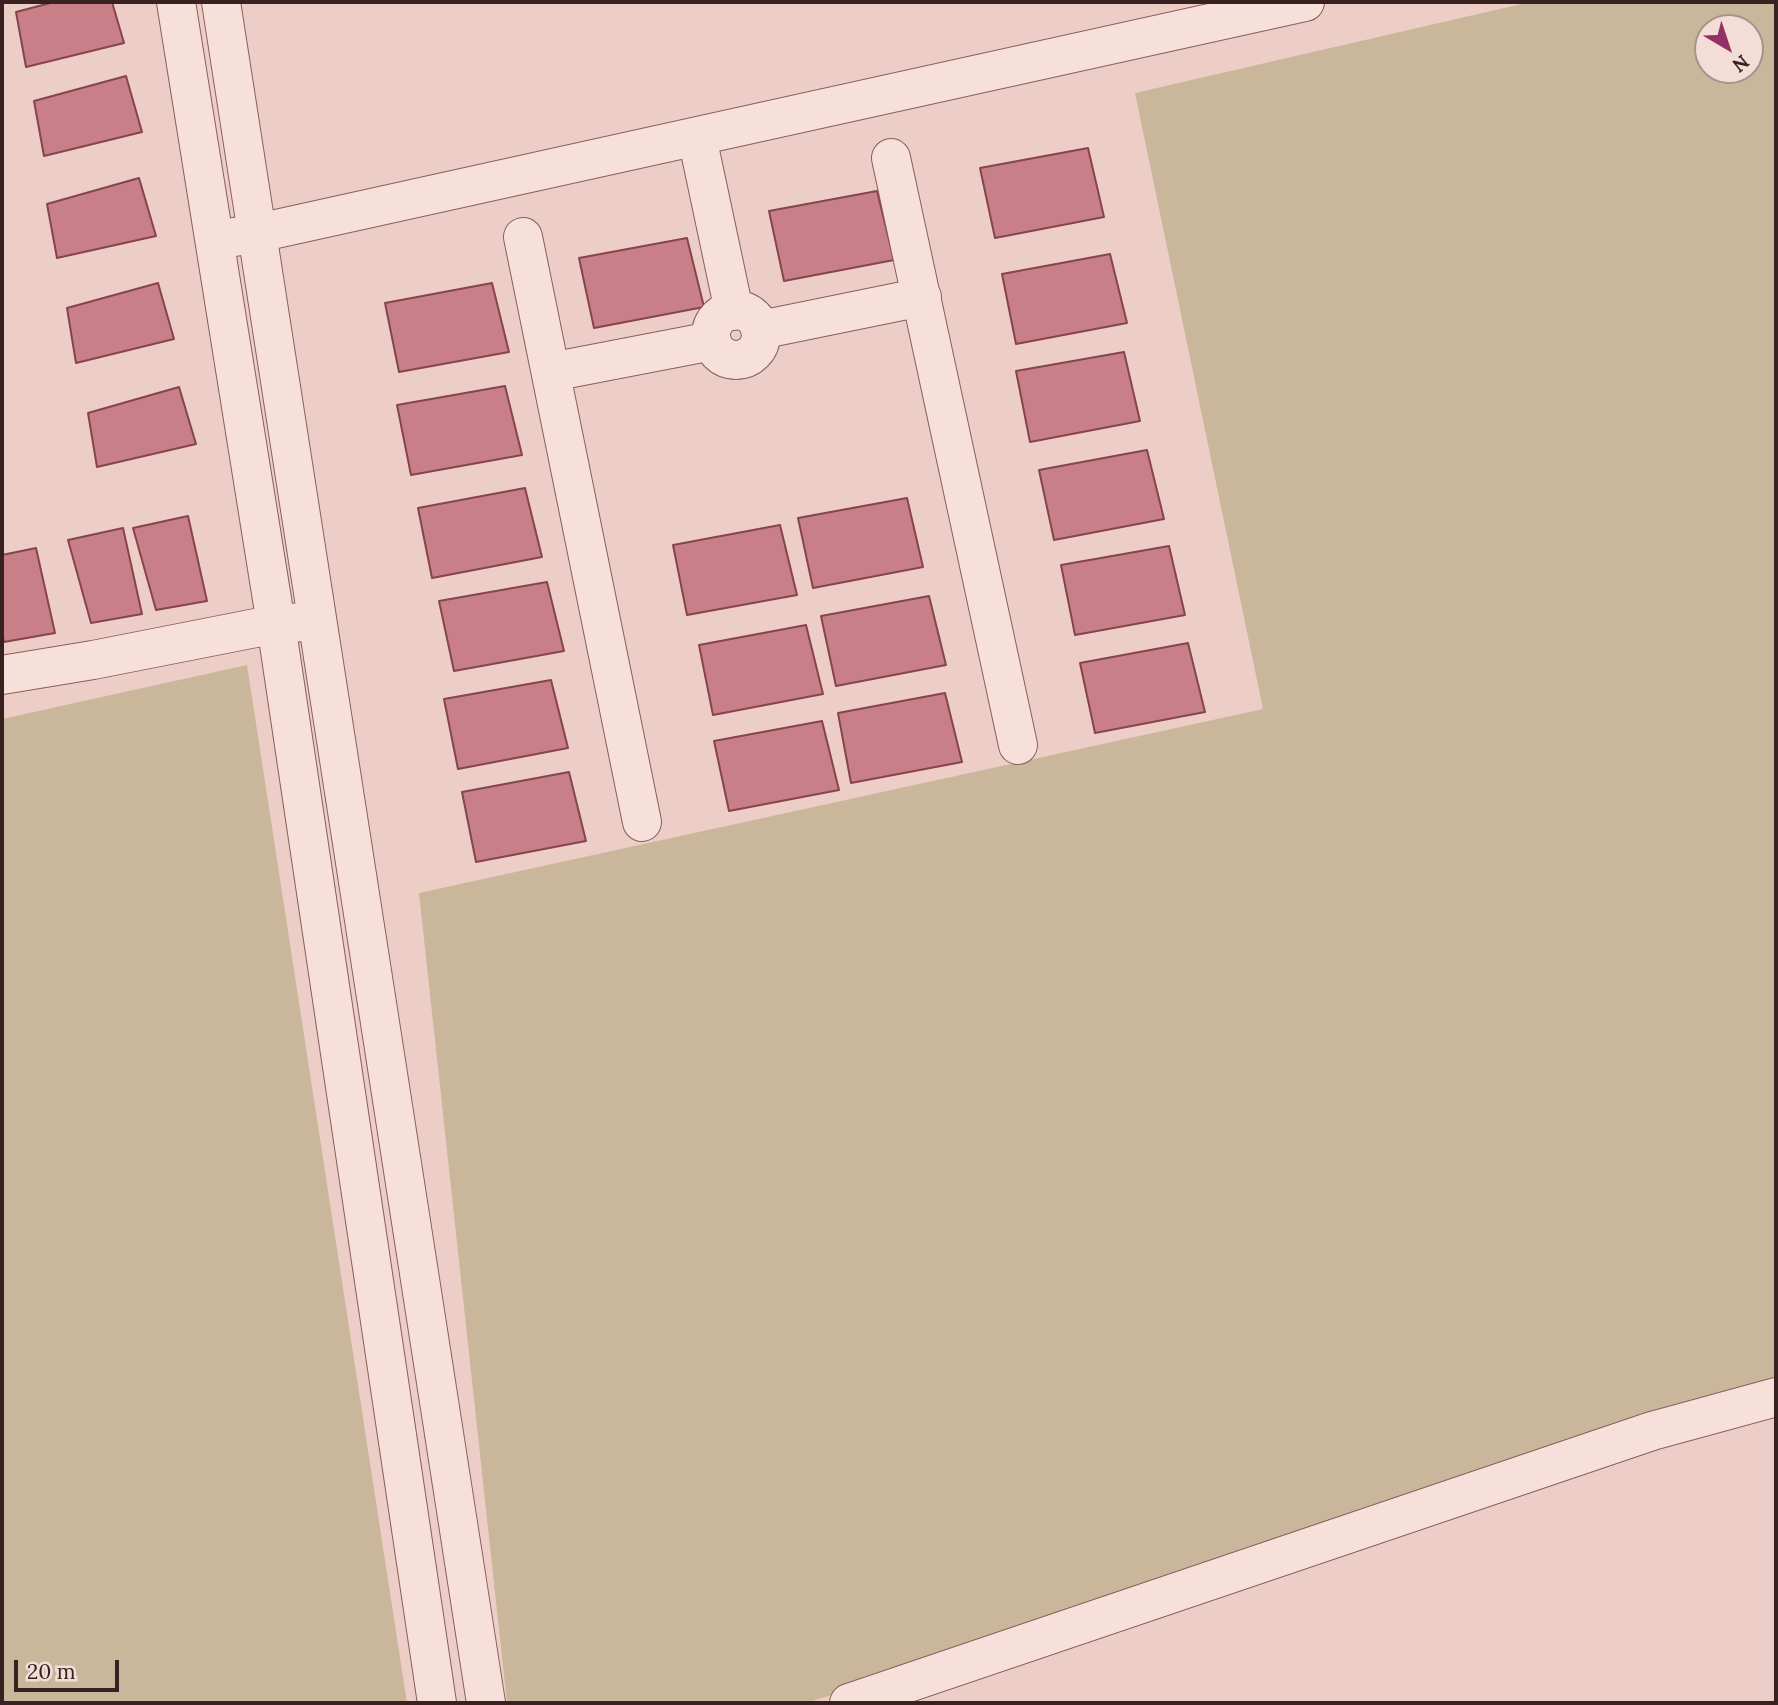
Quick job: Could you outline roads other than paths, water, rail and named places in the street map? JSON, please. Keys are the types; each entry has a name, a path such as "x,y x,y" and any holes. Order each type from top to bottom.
{"street":[{"path":"176,2 276,624 437,1703"},
{"path":"221,2 486,1703"},
{"path":"214,240 258,233 1305,2"},
{"path":"551,372 712,341 724,357 739,360 747,357 758,346 747,321 697,137"},
{"path":"891,158 1018,745"},
{"path":"523,237 642,822"},
{"path":"747,321 922,297"},
{"path":"2,675 276,624 318,620"},
{"path":"849,1703 1639,1435 1776,1397"}]}
